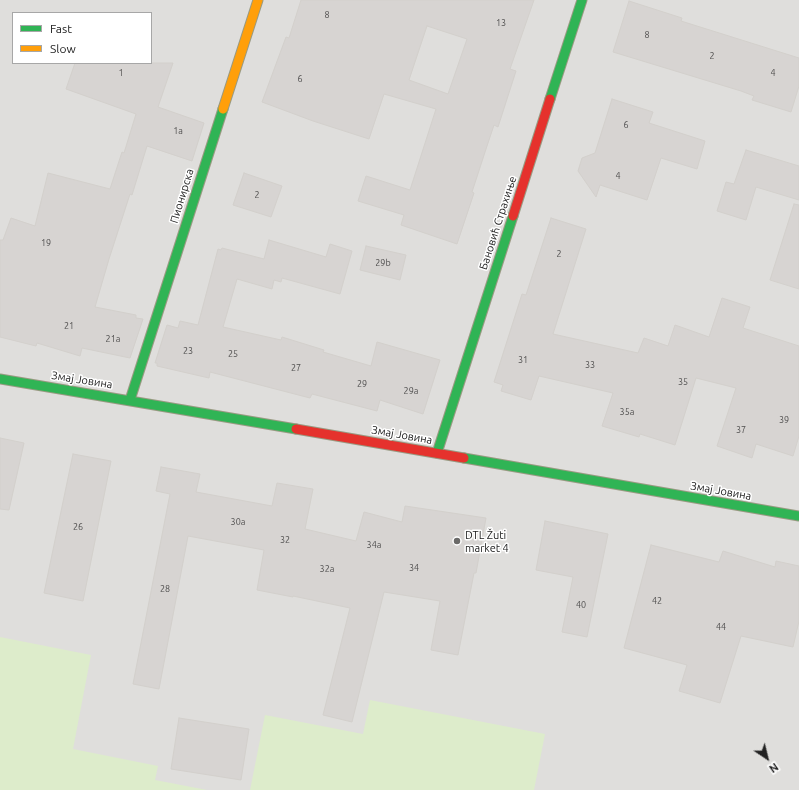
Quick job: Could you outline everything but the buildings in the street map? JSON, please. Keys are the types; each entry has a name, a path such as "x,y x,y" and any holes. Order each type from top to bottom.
{"street":[{"name":"Пионирска","path":"130,400 258,0"},
{"name":"Бановић Страхиње","path":"437,453 582,0"},
{"name":"Змај Јовина","path":"0,379 130,400 799,516"}],"shaded area":[{"path":"0,0 799,0 799,790 0,790"}],"green space":[{"path":"0,637 91,655 73,749 158,766 155,780 207,790 0,790"},
{"path":"370,700 545,734 534,790 250,790 265,715 363,734"}],"traffic: fast":[{"path":"550,99 582,0"},
{"path":"130,400 223,109"},
{"path":"437,453 513,216"},
{"path":"0,379 296,429"},
{"path":"464,458 799,516"}],"traffic: slow":[{"path":"223,109 258,0"}],"traffic: jam":[{"path":"513,216 550,99"},
{"path":"296,429 464,458"}],"place":[{"name":"DTL Žuti market 4","path":"457,541"}]}
